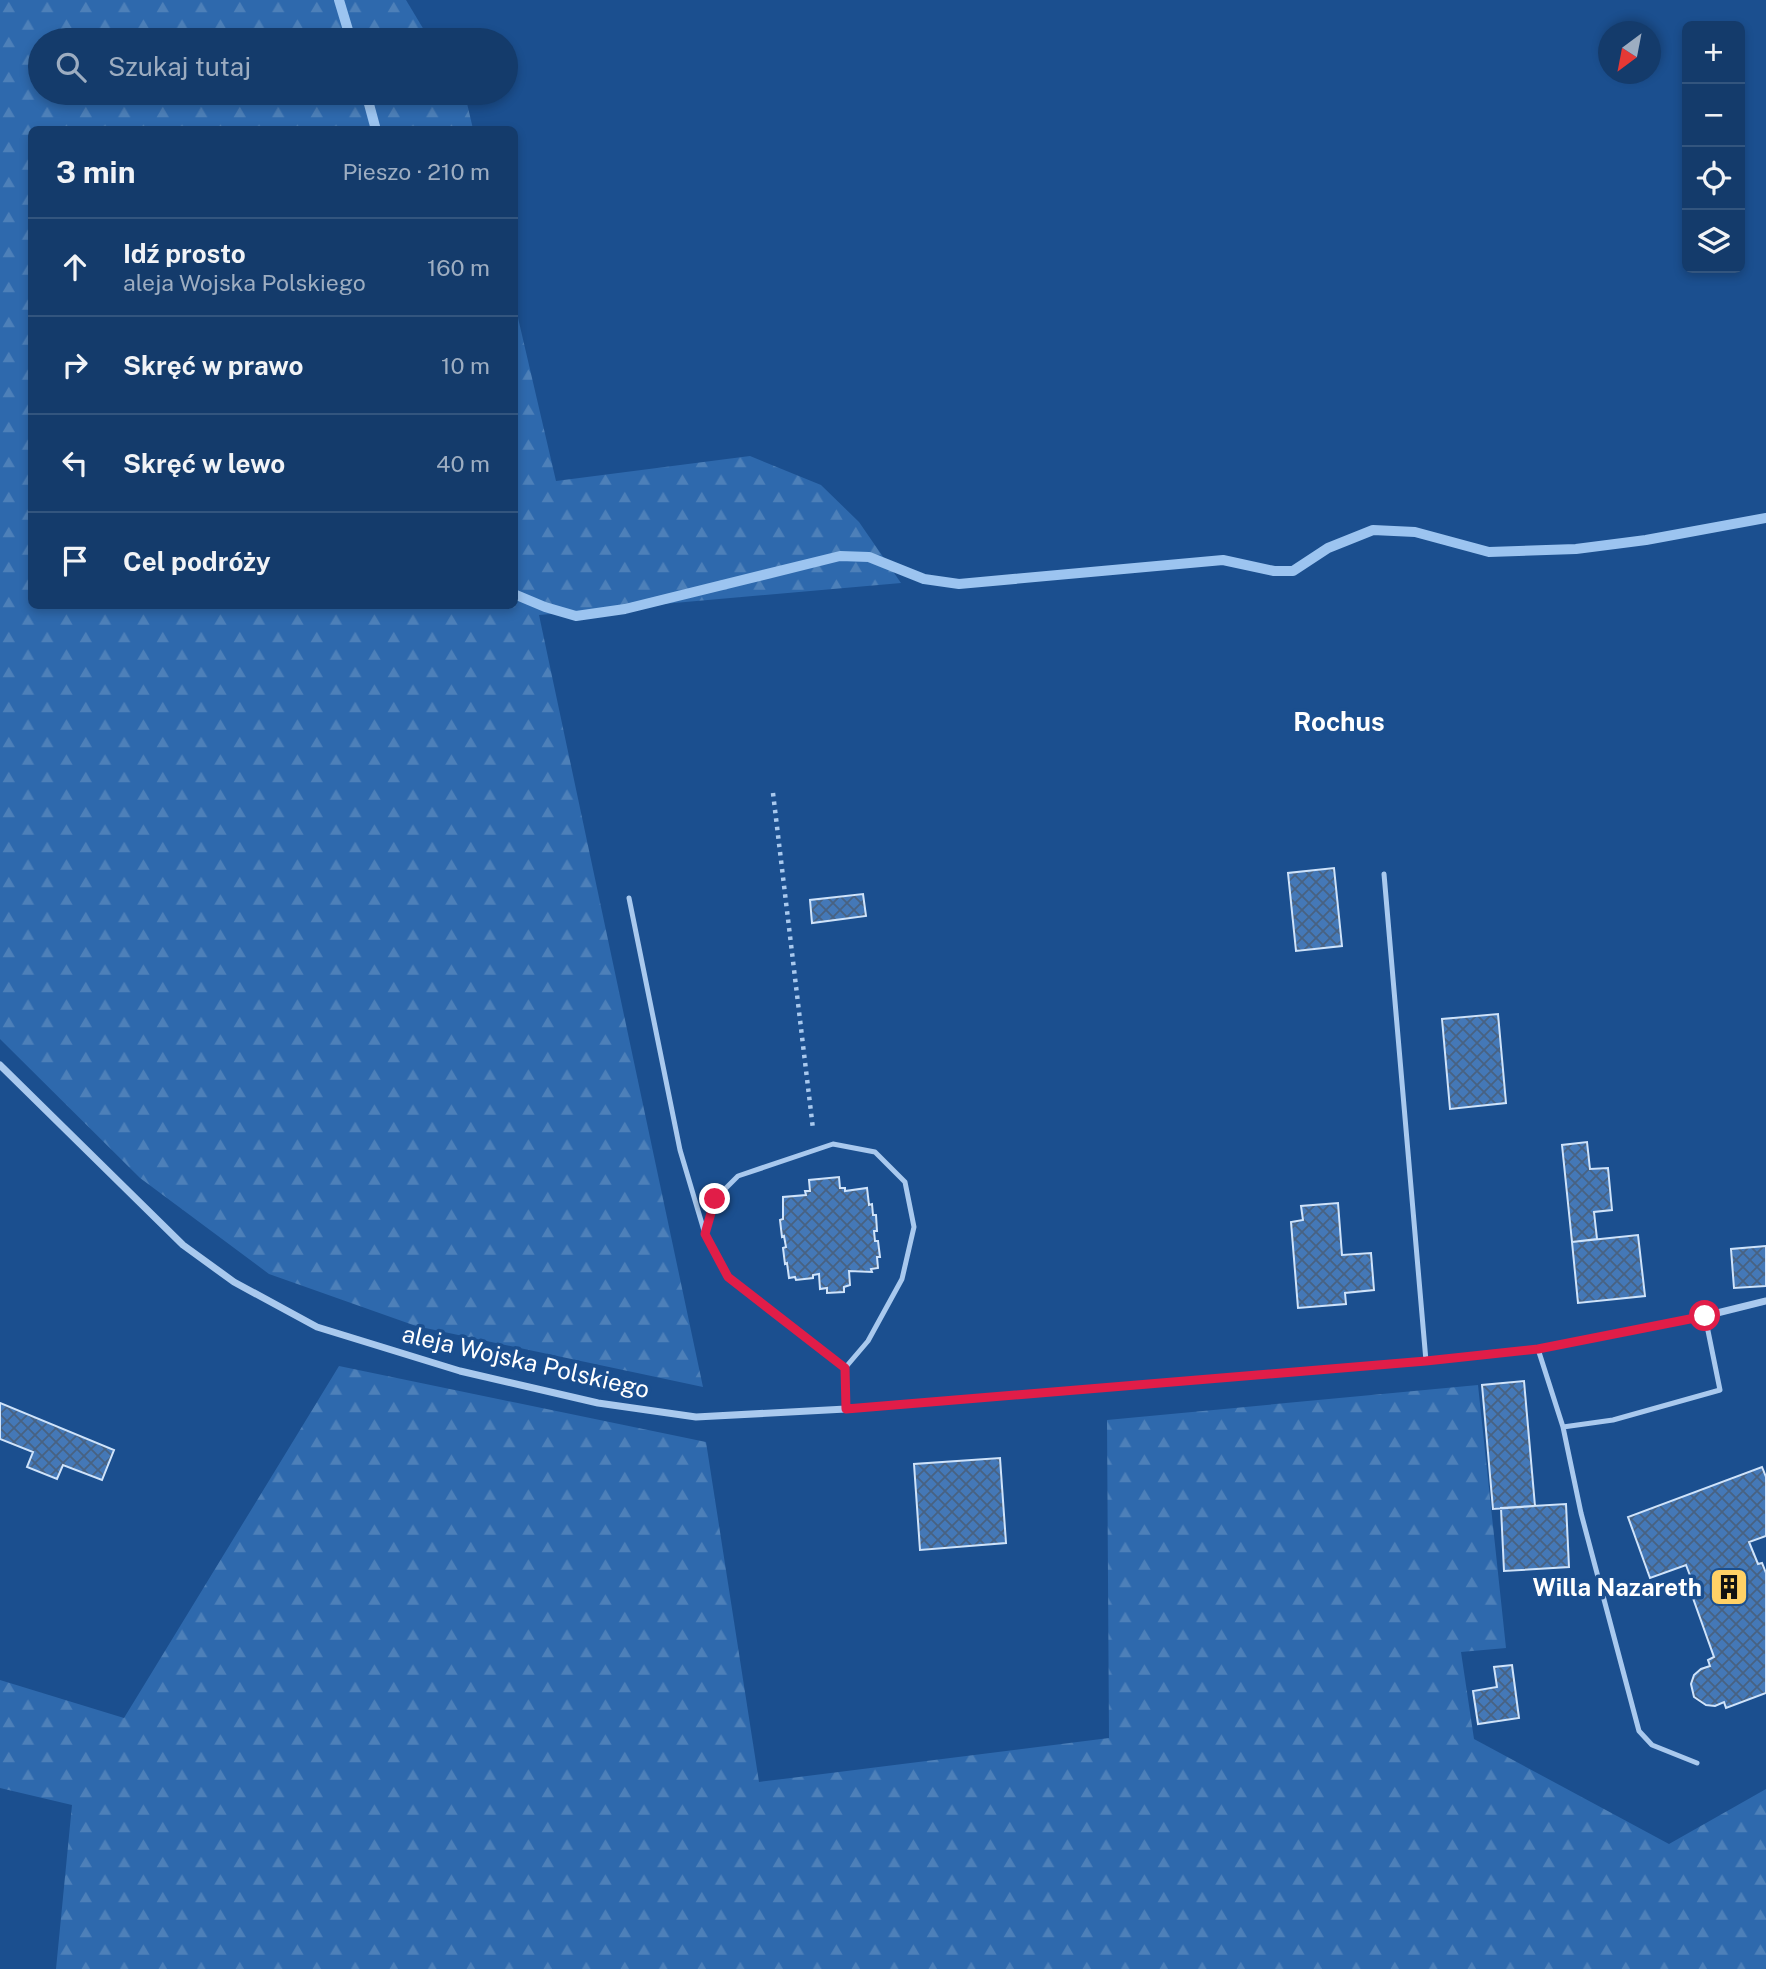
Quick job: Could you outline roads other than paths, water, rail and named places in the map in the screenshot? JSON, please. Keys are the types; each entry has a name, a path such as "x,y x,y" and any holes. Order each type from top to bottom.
{"street":[{"name":"aleja Wojska Polskiego","path":"0,1065 183,1245 234,1282 317,1327 460,1371 610,1405 696,1418 846,1409 1426,1361 1538,1349 1705,1316 1766,1301"}],"lane":[{"path":"1384,874 1426,1361"},
{"path":"629,898 680,1150 705,1234 728,1277 845,1368"},
{"path":"705,1234 715,1199 738,1176 834,1144 875,1152 905,1182 915,1227 902,1279 868,1341 845,1368 846,1409"},
{"path":"1563,1427 1613,1420 1720,1390 1705,1316"},
{"path":"1538,1349 1563,1427 1581,1513 1639,1731 1652,1745 1697,1763"}],"waterway":[{"path":"339,0 347,28"},
{"path":"369,105 375,126"},
{"path":"518,596 576,616 625,609 840,556 869,557 924,579 959,584 1223,560 1274,571 1293,571 1328,548 1373,530 1415,532 1489,552 1576,549 1646,540 1766,518"}],"place":[{"name":"Willa Nazareth","path":"1729,1587"}],"district":[{"name":"Rochus","path":"1339,721"}]}
